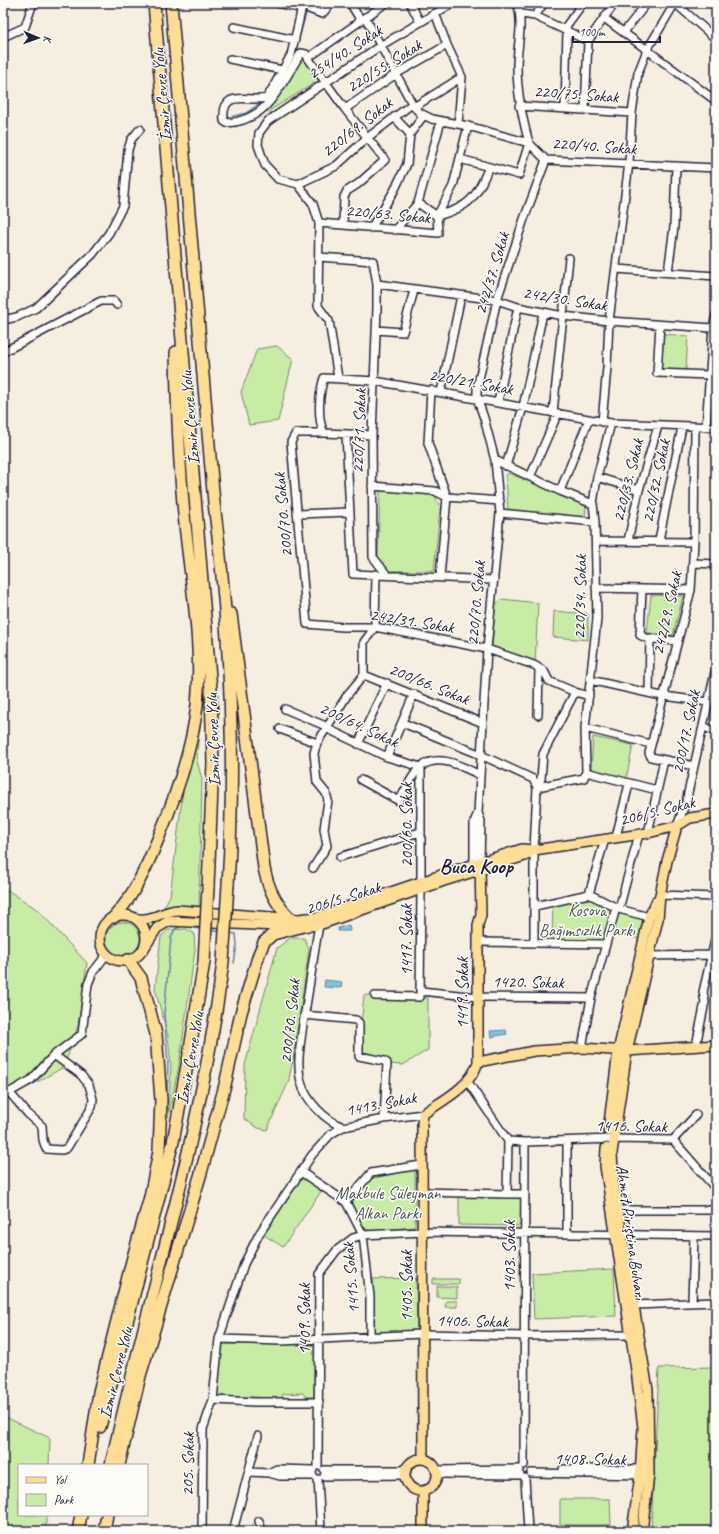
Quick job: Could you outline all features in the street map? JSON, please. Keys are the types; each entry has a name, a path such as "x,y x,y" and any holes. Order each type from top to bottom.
{"highway":[{"name":"İzmir Çevre Yolu","path":"92,1464 173,1142 204,962 208,887 213,763 211,689 154,3"},
{"name":"İzmir Çevre Yolu","path":"111,1464 138,1351 191,1145 209,1050 223,962 232,825 233,755 222,564 214,503 171,3"},
{"path":"114,917 124,906 145,868 173,803 188,751 197,705 197,629 185,522 178,426 174,248"},
{"path":"222,564 231,611 264,868 271,893 282,910 290,918"},
{"path":"119,1464 140,1376 205,1158 225,1085 241,1013 259,954 264,942 273,934 300,927"},
{"path":"88,1464 99,1392 130,1268 150,1198 159,1151 161,1100 156,1034 141,978 128,960"},
{"path":"77,1531 80,1516"},
{"path":"97,1531 100,1516"},
{"path":"104,1531 107,1516"}],"main road":[{"name":"206/5. Sokak","path":"134,918 145,919 164,912 177,910 290,918 318,917 421,886 477,867 522,849 534,850 643,833 677,826 690,818 716,814"},
{"name":"Ahmet Piriştina Bulvarı","path":"622,1051 658,918 660,895 667,861 677,826"},
{"name":"1419. Sokak","path":"477,867 475,917 478,925 478,1062"},
{"name":"206/5. Sokak","path":"143,950 157,928 169,921 300,927 319,925 421,886"},
{"name":"Ahmet Piriştina Bulvarı","path":"642,1531 648,1390 633,1305 605,1166 622,1051 649,917 660,895"},
{"path":"122,915 134,918 141,924 145,932 146,941 143,950 136,957 128,960 116,960 107,954 101,942 101,934 106,922 114,917 122,915"},
{"path":"478,1062 534,1051 582,1048 622,1051 716,1045"},
{"name":"1413. Sokak","path":"423,1114 468,1082 475,1072 478,1062"},
{"name":"1405. Sokak","path":"423,1114 421,1165 423,1458"},
{"name":"Ahmet Piriştina Bulvarı","path":"618,1234 643,1428 645,1472 632,1531"},
{"path":"423,1458 432,1462 437,1472 435,1484 423,1491 413,1489 409,1485 405,1473 414,1460 423,1458"},
{"path":"423,1491 423,1531"}],"street":[{"path":"3,37 25,27 33,3"},
{"path":"277,3 306,6 322,14 332,3"},
{"path":"350,3 362,18 380,46 413,105"},
{"path":"306,6 294,40 291,55 267,98 260,100 234,98 228,101 225,108 224,121 227,123 240,123 267,106 301,53 306,54 308,58 362,18 386,3"},
{"path":"410,3 420,22"},
{"name":"254/40. Sokak","path":"298,184 278,179 266,165 258,145 259,133 268,121 380,46 453,3"},
{"path":"460,159 519,175 529,143 519,106 517,66 521,14 517,3"},
{"path":"535,16 544,3"},
{"path":"565,108 565,30 583,3"},
{"path":"584,110 588,41 615,3"},
{"path":"624,32 647,3"},
{"path":"602,422 608,367 609,321 629,163 632,113 638,73 647,50 675,3 716,39"},
{"path":"435,13 447,45 462,77 458,124"},
{"path":"521,14 535,16 588,41"},
{"path":"604,18 716,101"},
{"path":"234,27 294,40"},
{"name":"220/55. Sokak","path":"308,58 345,109 396,74 447,45"},
{"path":"230,59 282,70"},
{"name":"220/69. Sokak","path":"298,184 336,166 367,138 394,117 462,77"},
{"name":"220/40. Sokak","path":"413,105 424,115 432,119 468,126 529,143 546,160 716,168"},
{"name":"220/75. Sokak","path":"519,106 632,113"},
{"path":"343,225 344,197 347,191 358,184 385,160 345,109"},
{"path":"372,228 394,191 407,164 410,134 424,115"},
{"path":"394,117 410,134"},
{"path":"395,230 418,203 441,121"},
{"path":"437,216 453,186 468,126"},
{"path":"3,320 17,317 36,308 93,254 109,233 123,206 128,150 131,140 140,129"},
{"name":"242/37. Sokak","path":"477,398 477,388 497,300 524,219 546,160"},
{"path":"668,272 674,228 676,166"},
{"path":"437,216 455,210 473,199 478,192 489,167"},
{"path":"298,184 313,204 319,223 318,306 329,321 338,378"},
{"path":"418,203 437,216"},
{"name":"220/63. Sokak","path":"319,223 438,233 437,216"},
{"path":"319,257 373,261 377,284"},
{"path":"530,477 556,412 569,258"},
{"path":"616,269 716,276"},
{"name":"242/30. Sokak","path":"377,284 497,300 518,307 563,316 609,321 713,328"},
{"name":"220/71. Sokak","path":"377,284 372,435 373,557 386,575"},
{"path":"376,330 403,332 414,290"},
{"path":"441,392 460,296"},
{"path":"3,352 101,301 114,301 118,305"},
{"path":"498,402 518,307"},
{"path":"506,466 523,407 544,313"},
{"path":"706,427 713,328 716,315"},
{"path":"660,325 657,373 709,375"},
{"name":"220/21. Sokak","path":"324,433 321,426 321,388 324,378 375,380 556,412 602,422 658,426 716,427"},
{"path":"431,390 428,443 447,497 440,578"},
{"name":"220/70. Sokak","path":"477,398 484,418 494,460 500,501 482,723 478,813 481,821 477,867"},
{"path":"560,491 589,419"},
{"name":"220/34. Sokak","path":"586,772 585,728 597,619 596,522 593,504 597,477 611,423"},
{"name":"220/33. Sokak","path":"628,541 639,490 658,426"},
{"name":"220/32. Sokak","path":"659,540 682,427"},
{"name":"242/29. Sokak","path":"651,744 662,696 691,590 694,542 695,427"},
{"name":"200/70. Sokak","path":"307,624 291,442 296,433 324,433"},
{"path":"324,433 372,435"},
{"path":"346,434 353,574 494,580"},
{"path":"494,460 560,491 593,504"},
{"path":"597,477 639,490"},
{"path":"372,486 435,490 447,497 500,501"},
{"path":"298,514 350,512"},
{"path":"500,513 596,522"},
{"path":"596,541 659,540 694,542"},
{"path":"693,563 716,564"},
{"path":"313,868 327,846 324,829 328,800 326,793 317,782 313,760 317,743 348,694 364,675 364,642 375,627 376,574"},
{"path":"596,588 691,590"},
{"path":"642,589 638,633 642,637 677,642"},
{"name":"242/31. Sokak","path":"307,624 343,627 375,627 487,649 539,668"},
{"path":"648,693 650,638"},
{"path":"539,668 544,671 549,681 589,696"},
{"path":"538,715 539,668"},
{"name":"200/17. Sokak","path":"677,826 686,802 716,672"},
{"name":"200/66. Sokak","path":"364,675 414,694 482,723"},
{"path":"590,680 662,696 708,702"},
{"path":"358,744 386,683"},
{"path":"534,942 534,850 537,787 541,779 543,754 575,692"},
{"path":"387,757 403,723 414,694"},
{"name":"200/64. Sokak","path":"285,708 328,727 330,730 387,757 420,767"},
{"path":"403,723 481,755 533,779 537,787"},
{"path":"703,726 716,732"},
{"path":"585,728 651,744 649,754 651,758 694,766"},
{"path":"280,729 317,743"},
{"path":"582,1048 591,998 606,944 657,790 664,760"},
{"path":"361,780 399,801 420,767 436,761 450,761 480,775"},
{"name":"200/60. Sokak","path":"420,767 421,886"},
{"path":"537,787 584,778 586,772 657,790"},
{"path":"616,837 629,784"},
{"path":"340,858 420,832"},
{"path":"589,894 605,839"},
{"name":"1417. Sokak","path":"421,886 421,991"},
{"path":"535,906 589,894 617,908 649,917"},
{"path":"660,895 716,897"},
{"name":"200/70. Sokak","path":"319,925 304,1015 299,1056 301,1082 315,1107 333,1122 344,1127"},
{"path":"696,1046 705,1002 703,992 713,955 716,936"},
{"path":"478,942 606,944"},
{"path":"54,1055 81,1075 89,1085 93,1099 92,1107 67,1148 62,1150 46,1149 43,1140 42,1126 6,1094 31,1080 54,1055 82,1034 88,984 93,972 107,954"},
{"path":"648,956 713,955"},
{"path":"375,996 420,998 421,991"},
{"name":"1420. Sokak","path":"421,991 478,997 591,998"},
{"path":"304,1015 358,1021 360,1025 359,1056 384,1060 387,1063 384,1118"},
{"path":"468,1082 508,1141 507,1194"},
{"name":"1413. Sokak","path":"213,1400 219,1339 244,1264 259,1234 321,1144 331,1134 344,1127 384,1118 423,1114"},
{"path":"673,1140 696,1115"},
{"name":"1416. Sokak","path":"508,1141 525,1142 610,1139 673,1140 716,1189"},
{"path":"567,1141 567,1234"},
{"name":"1403. Sokak","path":"525,1142 525,1472 528,1531"},
{"path":"346,1202 371,1173 421,1165"},
{"name":"1415. Sokak","path":"301,1172 346,1202 363,1235 370,1296 370,1337"},
{"path":"421,1192 524,1194"},
{"path":"624,1210 716,1210"},
{"name":"1409. Sokak","path":"321,1531 318,1473 320,1340 319,1274 337,1250 353,1238 363,1235 422,1232 524,1232 716,1236"},
{"path":"692,1302 694,1236"},
{"path":"633,1305 716,1302"},
{"name":"1406. Sokak","path":"219,1339 282,1341 422,1334 630,1336"},
{"path":"213,1400 318,1402"},
{"name":"205. Sokak","path":"202,1531 204,1477 202,1448 203,1429 213,1400"},
{"path":"233,1531 258,1436"},
{"path":"249,1472 269,1473 277,1469 318,1473 405,1473"},
{"name":"1408. Sokak","path":"437,1472 645,1472"},
{"path":"258,1521 262,1531"}],"green space":[{"path":"296,50 304,59 307,59 321,79 269,111 263,112"},
{"path":"661,334 688,336 686,370 659,369"},
{"path":"277,346 293,359 278,421 249,425 241,392 257,349"},
{"path":"508,473 586,506 585,519 508,510 506,476"},
{"path":"433,490 440,508 434,571 389,571 378,558 380,491"},
{"path":"651,595 683,596 673,635 647,633"},
{"path":"502,599 538,603 535,664 492,647 495,605"},
{"path":"554,611 588,614 588,640 553,637"},
{"path":"199,724 197,761 202,779 199,908 164,907 170,896 184,782"},
{"path":"593,737 633,745 626,780 591,771"},
{"path":"3,887 38,910 87,963 78,1026 64,1067 3,1101"},
{"name":"Kosova Bağımsızlık Parkı","path":"585,898 643,920 640,939 611,932 609,940 552,939 553,905"},
{"path":"120,922 126,922 130,923 137,929 140,939 139,946 133,953 126,956 120,956 116,955 109,949 106,942 106,936 107,932 113,925"},
{"path":"186,929 194,933 195,950 179,1065 168,1118 171,1066 168,1036 155,989 161,936 168,930"},
{"path":"290,938 304,938 309,949 293,1060 288,1083 267,1130 258,1128 244,1119 245,1065 277,948"},
{"path":"364,995 428,998 428,1050 403,1065 387,1064 358,1054"},
{"name":"Makbule Süleyman Alkan Parkı","path":"415,1169 415,1227 371,1231 364,1227 358,1220 352,1203 369,1179"},
{"path":"302,1178 322,1190 283,1247 264,1235"},
{"path":"459,1195 521,1197 520,1226 459,1225"},
{"path":"614,1269 616,1316 534,1319 532,1273"},
{"path":"416,1278 417,1332 374,1332 373,1279"},
{"path":"433,1279 459,1279 459,1284 433,1284"},
{"path":"437,1286 457,1287 457,1298 437,1297"},
{"path":"446,1301 457,1301 457,1307 445,1307"},
{"path":"222,1344 315,1345 314,1397 306,1397 303,1393 283,1394 281,1398 217,1396"},
{"path":"716,1367 716,1531 651,1531 659,1368"},
{"path":"3,1416 50,1438 49,1464 18,1464 18,1516 46,1516 46,1531 3,1531"},
{"path":"560,1499 610,1499 611,1525 560,1525"}],"water":[{"path":"349,925 350,931 338,931 338,928"},
{"path":"325,980 342,982 341,988 324,987"},
{"path":"506,1030 507,1034 491,1037 490,1031"}],"waterway":[{"path":"298,41 307,10"},
{"path":"226,118 246,113 262,102"},
{"path":"166,1122 168,1063 164,1014 171,938 175,929 182,926 200,929"},
{"path":"210,930 220,932"},
{"path":"230,933 236,934 237,945 234,963"}],"district":[{"name":"Buca Koop","path":"476,866"}]}
